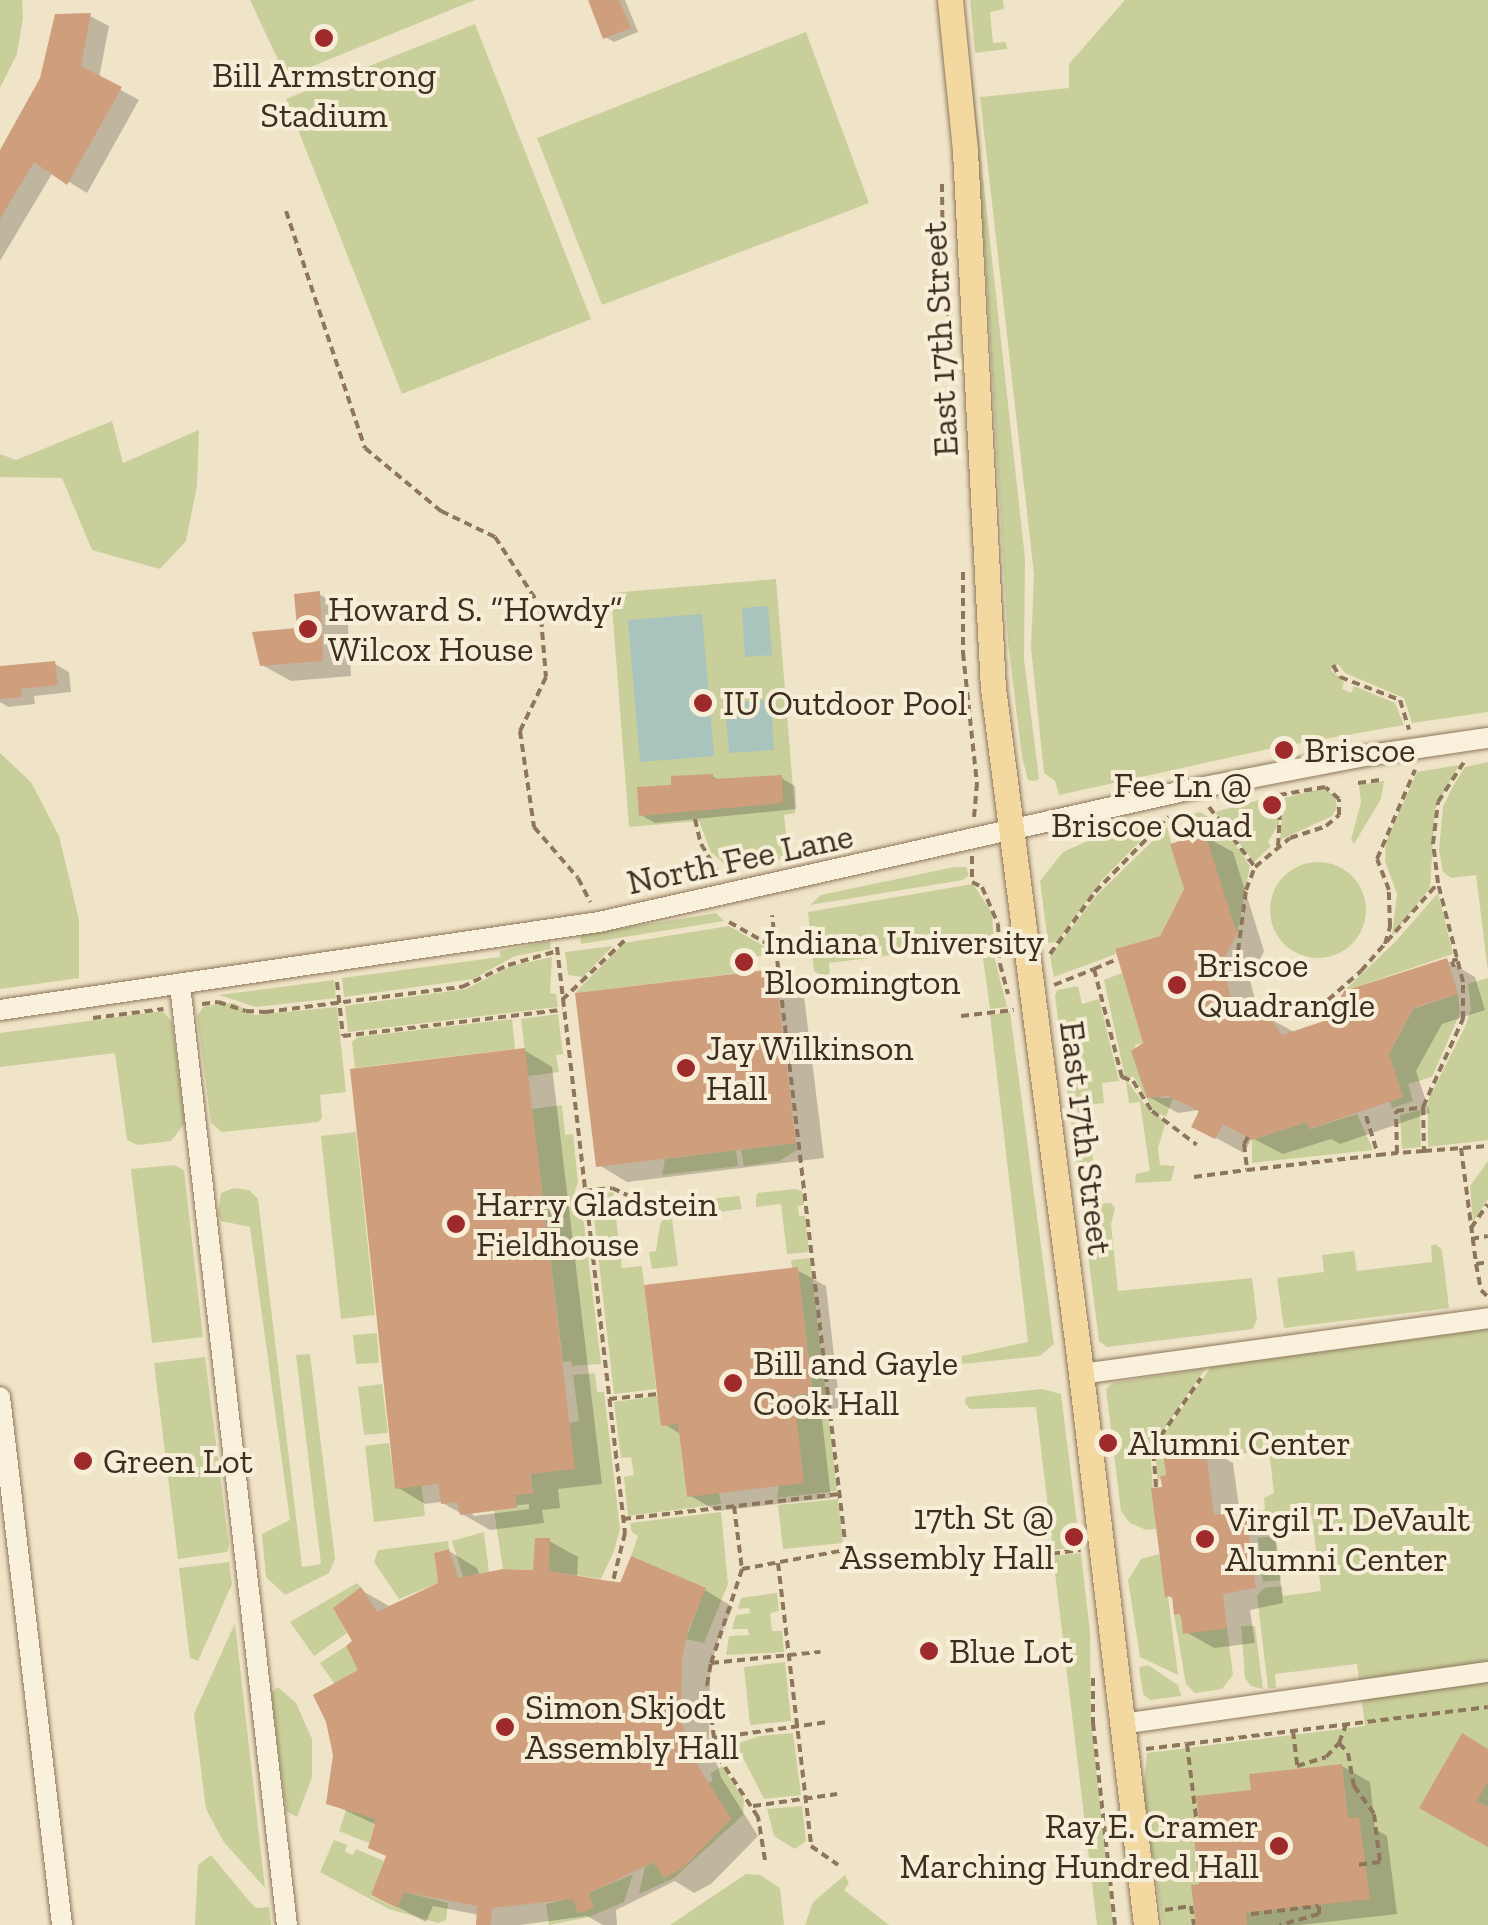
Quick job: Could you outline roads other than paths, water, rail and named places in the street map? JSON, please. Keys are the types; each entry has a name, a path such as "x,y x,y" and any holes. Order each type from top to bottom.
{"main road":[{"name":"East 17th Street","path":"950,0 965,151 993,688 1082,1374 1122,1724 1151,1918"}],"street":[{"name":"North Fee Lane","path":"0,1010 584,925 1188,790 1364,756 1488,738"},
{"path":"180,984 287,1925"},
{"path":"1082,1374 1488,1318"},
{"path":"0,1397 62,1925"},
{"path":"1122,1724 1488,1672"}],"water":[{"path":"768,606 772,655 745,657 742,608"},
{"path":"702,614 714,756 640,762 628,620"},
{"path":"771,700 774,750 729,753 725,703"}],"place":[{"name":"Bill Armstrong Stadium","path":"324,38"},
{"name":"Howard S. “Howdy” Wilcox House","path":"308,629"},
{"name":"IU Outdoor Pool","path":"703,703"},
{"name":"Briscoe","path":"1284,750"},
{"name":"Fee Ln @ Briscoe Quad","path":"1272,805"},
{"name":"Indiana University Bloomington","path":"744,962"},
{"name":"Briscoe Quadrangle","path":"1177,985"},
{"name":"Jay Wilkinson Hall","path":"686,1068"},
{"name":"Harry Gladstein Fieldhouse","path":"456,1224"},
{"name":"Bill and Gayle Cook Hall","path":"733,1383"},
{"name":"Alumni Center","path":"1108,1443"},
{"name":"Green Lot","path":"83,1461"},
{"name":"17th St @ Assembly Hall","path":"1074,1537"},
{"name":"Virgil T. DeVault Alumni Center","path":"1205,1539"},
{"name":"Blue Lot","path":"929,1651"},
{"name":"Simon Skjodt Assembly Hall","path":"505,1727"},
{"name":"Ray E. Cramer Marching Hundred Hall","path":"1279,1846"}]}
